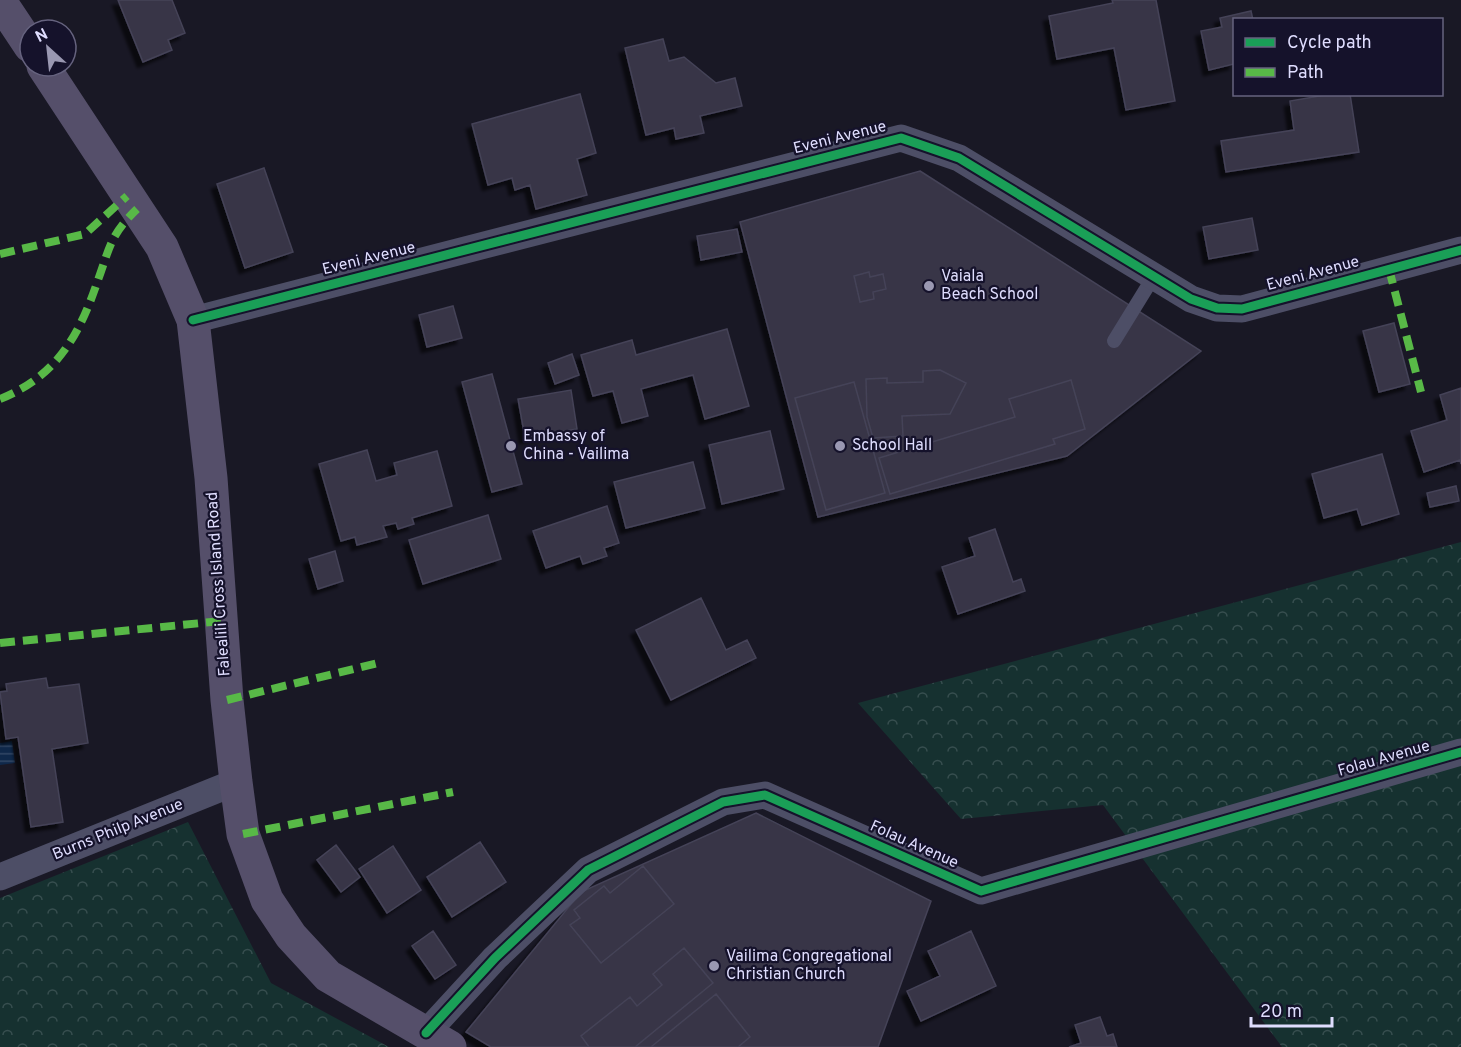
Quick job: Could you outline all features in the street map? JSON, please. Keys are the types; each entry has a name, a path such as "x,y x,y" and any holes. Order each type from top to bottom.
{"main road":[{"path":"0,1 18,28"},
{"name":"Falealili Cross Island Road","path":"51,78 162,247 193,320 211,478 227,700 243,834 267,900 291,936 328,976 438,1040"}],"street":[{"name":"Eveni Avenue","path":"193,320 900,138 959,158 1191,299 1217,308 1242,309 1461,250"},
{"name":"Folau Avenue","path":"438,1040 495,958 588,870 723,802 765,795 981,891 1461,752"},
{"name":"Burns Philp Avenue","path":"0,877 237,782"}],"lane":[{"path":"1114,342 1154,276"}],"green space":[{"path":"1461,542 1461,1047 1282,1047 1103,805 961,819 858,703"},
{"path":"188,822 271,983 389,1047 0,1047 0,898"}],"water":[{"path":"12,741 15,763 0,765 0,743"}],"building":[{"path":"118,0 172,0 185,33 168,40 172,50 143,62"},
{"path":"1112,0 1156,0 1175,101 1126,110 1114,48 1057,59 1049,16 1113,3"},
{"path":"1251,11 1253,18 1233,18 1233,64 1209,70 1201,31 1222,27 1220,18"},
{"path":"663,39 669,61 684,57 716,83 735,78 742,106 700,116 704,133 676,139 674,128 646,135 625,48"},
{"path":"580,94 596,153 577,159 587,195 536,209 530,185 515,190 512,178 488,185 472,124"},
{"path":"1319,96 1350,96 1359,152 1226,172 1221,141 1294,130 1290,101"},
{"path":"264,168 293,252 245,268 217,184"},
{"name":"Vaiala Beach School","path":"920,171 1201,351 1067,456 818,517 740,222"},
{"path":"1252,218 1258,250 1209,259 1203,227"},
{"path":"737,229 742,252 701,260 697,236"},
{"path":"869,272 870,277 883,274 886,289 873,292 874,299 860,302 854,276"},
{"path":"453,306 462,338 427,347 419,315"},
{"path":"1394,323 1410,384 1379,392 1363,331"},
{"path":"727,329 749,406 705,419 693,375 641,389 648,416 622,423 613,391 593,396 581,355 632,340 636,355"},
{"path":"572,354 579,375 555,384 548,363"},
{"path":"940,370 966,383 950,414 902,416 903,436 873,438 867,417 866,379 887,378 887,383 923,382 923,371"},
{"path":"492,374 522,484 492,492 462,382"},
{"path":"1071,380 1085,429 1053,439 1055,444 890,494 879,458 1015,417 1009,399"},
{"name":"School Hall","path":"854,382 885,493 826,510 795,398"},
{"path":"1461,388 1461,464 1460,460 1424,472 1411,431 1447,420 1440,395"},
{"path":"571,390 577,429 525,438 518,399"},
{"path":"770,431 784,489 722,504 709,445"},
{"path":"367,450 376,481 397,475 394,463 437,451 452,506 412,518 414,524 398,529 396,523 383,526 387,537 357,545 355,537 341,541 319,464"},
{"path":"1382,454 1399,514 1362,525 1357,509 1324,518 1312,474"},
{"path":"693,462 705,508 626,528 614,482"},
{"path":"1456,486 1459,501 1430,507 1427,493"},
{"path":"607,506 619,543 604,548 607,556 583,564 580,556 546,568 533,531"},
{"path":"488,515 501,559 423,584 409,540"},
{"path":"995,529 1013,582 1021,579 1025,591 958,614 942,567 975,556 969,538"},
{"path":"335,551 343,581 318,589 309,559"},
{"path":"701,598 726,650 747,640 756,658 671,700 636,630"},
{"path":"46,678 48,688 79,684 88,743 52,749 63,822 31,827 18,737 6,739 0,692 7,691 6,684"},
{"name":"Vailima Congregational Christian Church","path":"756,813 931,901 878,1047 491,1047 466,1032 581,892"},
{"path":"480,842 506,882 452,917 427,877"},
{"path":"336,845 360,877 341,892 317,860"},
{"path":"393,846 421,890 387,913 359,869"},
{"path":"643,866 674,904 601,963 570,925 580,918 574,910 604,886 610,893"},
{"path":"433,931 456,965 435,979 412,946"},
{"path":"971,931 996,986 921,1021 907,991 940,976 928,951"},
{"path":"684,948 713,983 635,1047 589,1047 581,1036 630,997 637,1006 662,985 653,974"},
{"path":"716,994 750,1037 738,1047 651,1047"},
{"path":"1100,1017 1107,1036 1113,1034 1117,1047 1069,1047 1081,1043 1075,1025"}],"marked path":[{"path":"0,254 85,234 127,196"},
{"path":"0,399 37,379 63,352 83,319 116,234 137,209"},
{"path":"1389,269 1421,392"},
{"path":"0,643 222,621"},
{"path":"227,700 382,662"},
{"path":"243,834 453,792"}],"cycle path":[{"path":"193,320 901,138 959,158 1191,299 1217,308 1242,309 1461,250"},
{"path":"426,1033 495,958 588,870 723,802 765,795 981,891 1461,752"}],"place":[{"name":"Vaiala Beach School","path":"929,286"},
{"name":"Embassy of China - Vailima","path":"511,446"},
{"name":"School Hall","path":"840,446"},
{"name":"Vailima Congregational Christian Church","path":"714,966"}]}
